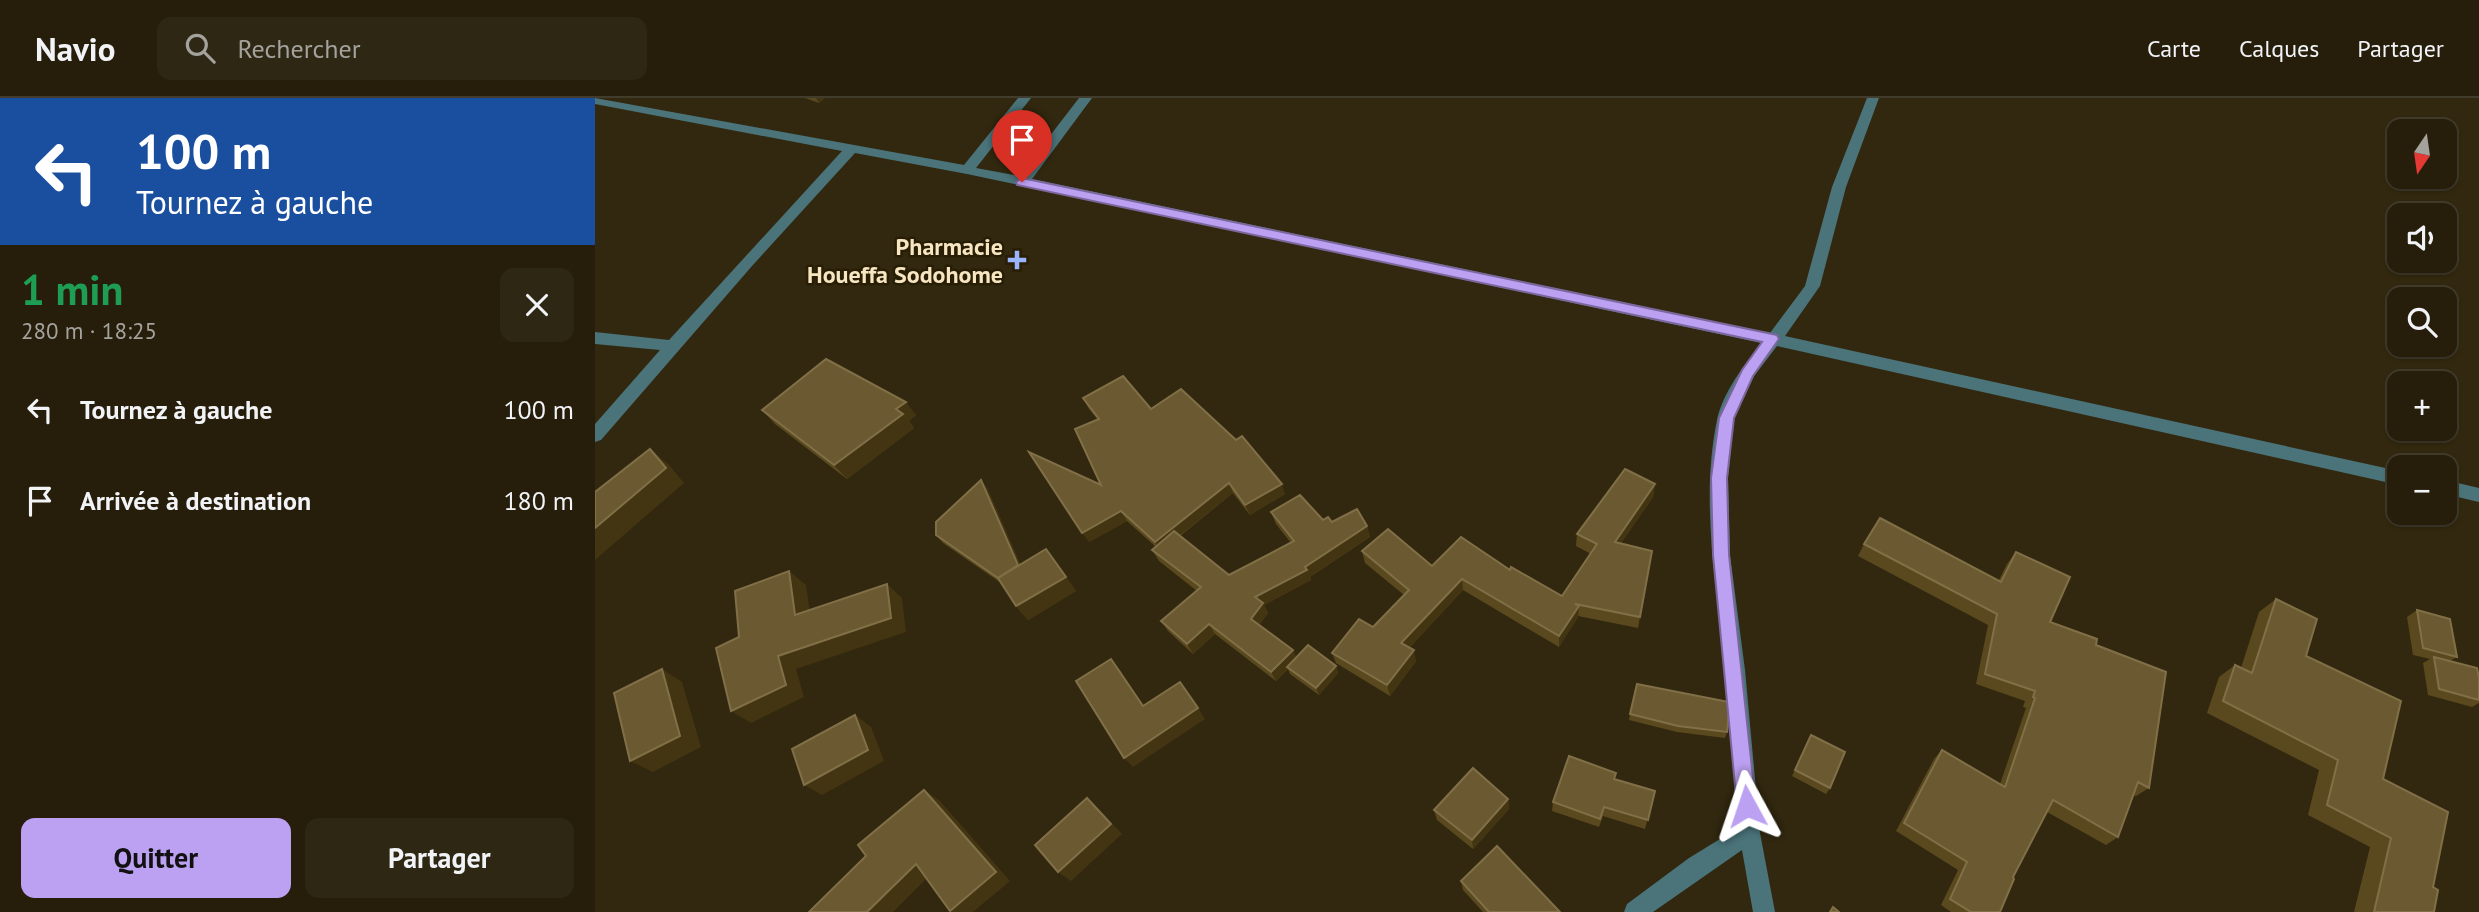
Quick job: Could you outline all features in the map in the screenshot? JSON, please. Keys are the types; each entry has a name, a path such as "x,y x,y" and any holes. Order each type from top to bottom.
{"street":[{"path":"967,170 1025,98"},
{"path":"1022,182 1086,98"},
{"path":"1764,912 1749,833 1735,670 1721,555 1719,478 1726,418 1747,373 1799,307 1812,286 1839,187 1874,98"},
{"path":"595,100 967,170 1772,339 2387,475"},
{"path":"595,435 852,149"},
{"path":"595,338 673,346"},
{"path":"2457,490 2479,495"},
{"path":"1635,912 1697,866 1749,833"}],"building":[{"path":"826,359 906,402 896,409 903,414 834,465 762,410"},
{"path":"1123,376 1151,409 1181,389 1236,440 1242,436 1282,484 1245,505 1229,483 1155,542 1121,511 1082,533 1029,452 1101,485 1075,429 1099,419 1083,398"},
{"path":"650,449 666,468 595,528 595,492"},
{"path":"1625,469 1655,484 1615,542 1652,551 1640,617 1575,604 1579,606 1559,636 1462,579 1401,643 1414,650 1387,685 1332,653 1359,619 1373,627 1409,590 1362,551 1388,529 1432,566 1461,537 1510,570 1511,567 1562,596 1597,544 1577,534"},
{"path":"981,480 1018,565 998,578 936,535 936,522"},
{"path":"1300,495 1323,520 1328,517 1332,522 1357,509 1367,526 1305,567 1307,570 1255,597 1263,603 1251,619 1293,650 1271,672 1209,624 1187,644 1161,621 1201,587 1152,550 1174,531 1229,575 1294,541 1271,512"},
{"path":"1880,518 2001,582 2016,552 2070,577 2050,622 2097,639 2096,645 2166,672 2149,788 2138,782 2118,837 2053,800 2013,877 2000,912 1971,912 1950,899 1967,862 1904,823 1942,750 2005,787 2035,691 1985,674 1997,614 1864,544"},
{"path":"1046,549 1066,577 1016,606 998,578"},
{"path":"789,571 795,615 887,584 891,618 778,656 786,685 731,711 716,648 739,637 735,591"},
{"path":"2276,599 2317,619 2306,656 2401,701 2383,779 2448,812 2433,887 2438,890 2434,912 2374,912 2391,838 2327,805 2338,760 2223,701 2235,665 2252,673"},
{"path":"2417,610 2450,619 2457,657 2423,648"},
{"path":"1308,645 1336,666 1316,688 1287,667"},
{"path":"2434,657 2477,668 2479,700 2439,689"},
{"path":"1111,659 1143,706 1180,682 1198,708 1124,758 1076,681"},
{"path":"662,669 680,736 630,761 614,693"},
{"path":"1637,684 1729,702 1727,732 1678,726 1630,714"},
{"path":"855,715 868,750 804,785 792,749"},
{"path":"1811,735 1845,752 1830,788 1795,770"},
{"path":"1569,756 1616,773 1614,779 1655,791 1648,820 1604,807 1600,819 1553,802"},
{"path":"1473,768 1508,799 1472,840 1434,810"},
{"path":"924,790 996,872 950,911 916,864 867,912 809,912 866,856 858,845"},
{"path":"1087,798 1111,824 1058,872 1035,845"},
{"path":"1497,846 1560,912 1489,912 1461,881"}],"place":[{"name":"Pharmacie Houeffa Sodohome","path":"1017,260"}],"route":[{"path":"1022,182 1772,339 1747,373 1726,418 1719,478 1721,555 1747,806"}]}
